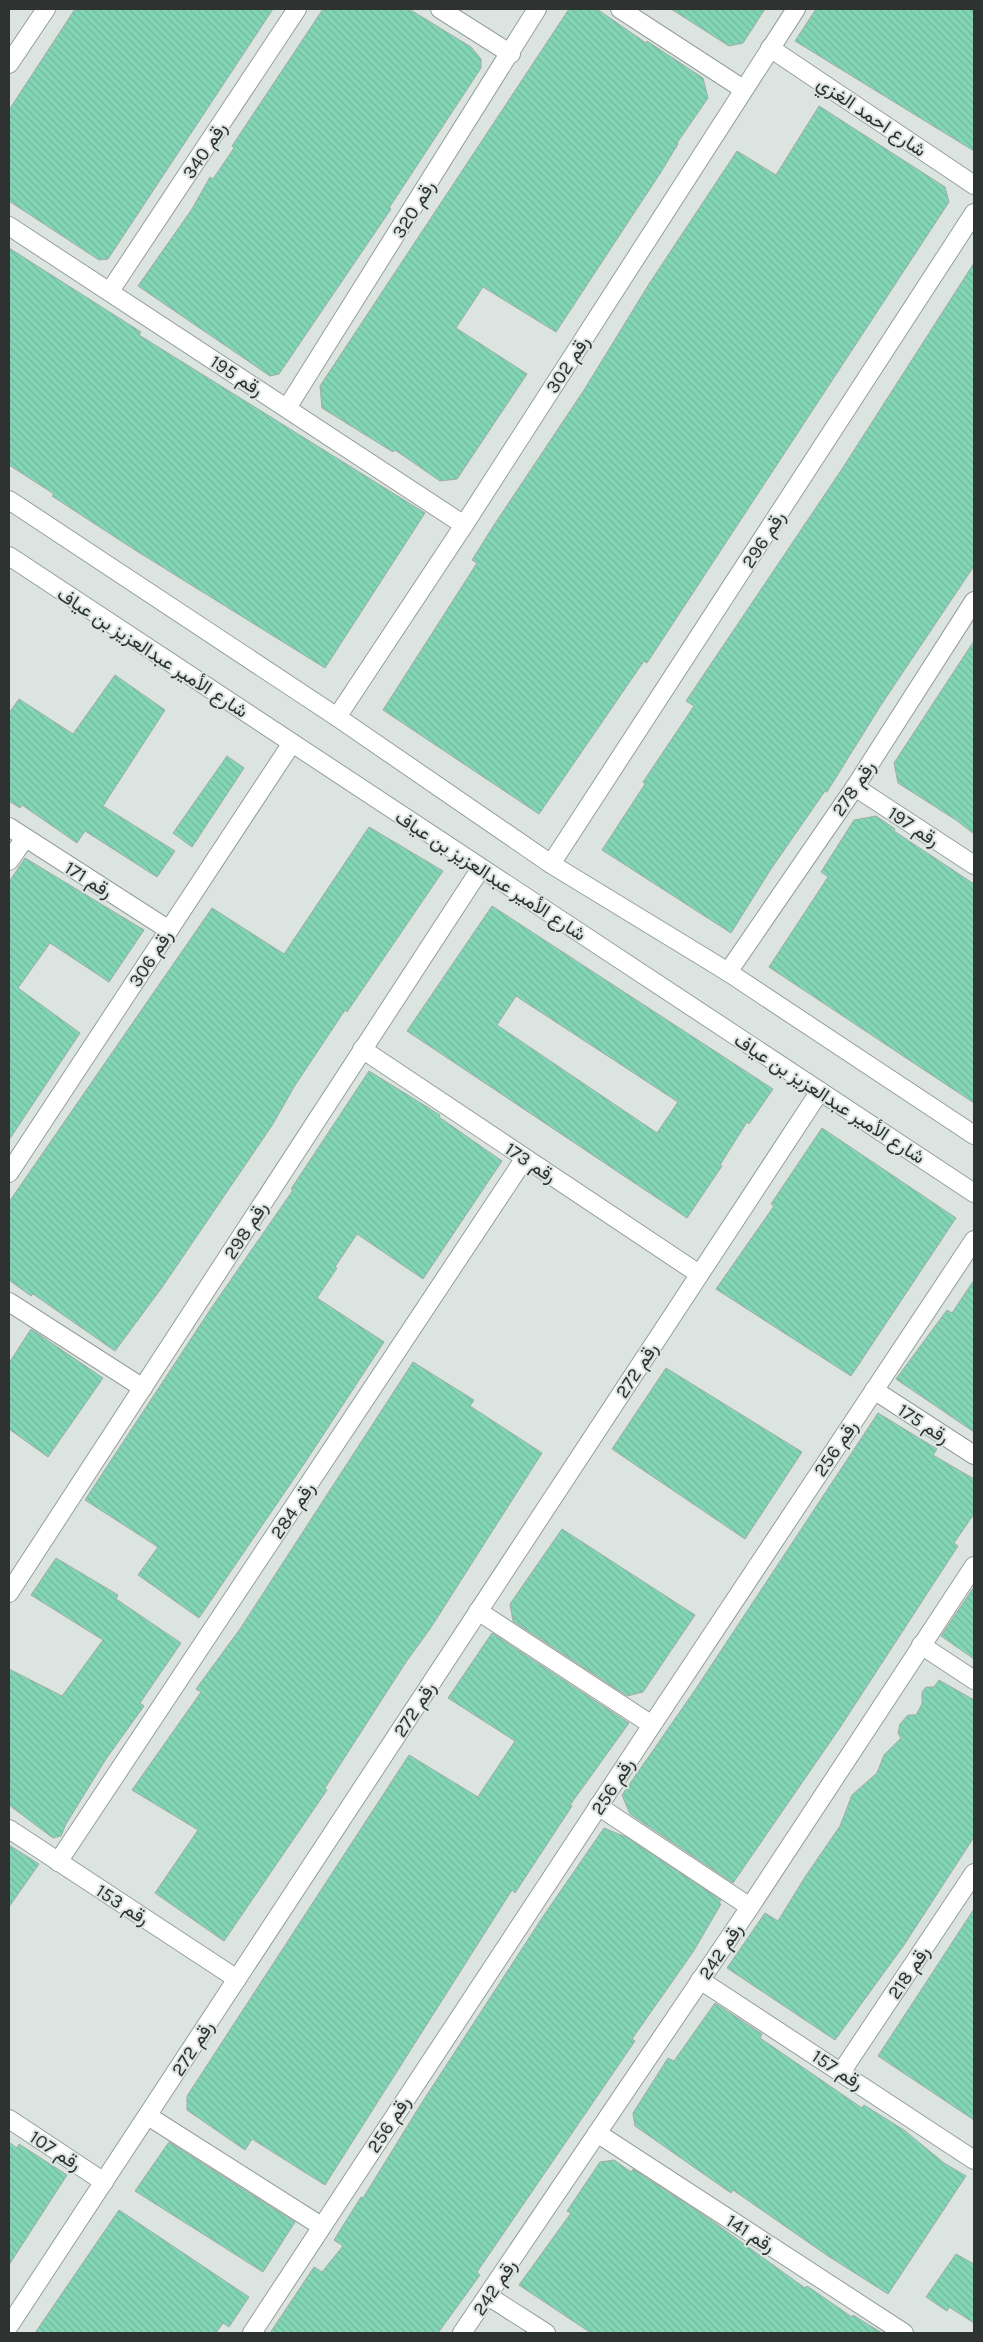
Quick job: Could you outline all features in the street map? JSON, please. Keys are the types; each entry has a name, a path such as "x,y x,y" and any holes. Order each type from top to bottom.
{"street":[{"path":"9,64 46,9"},
{"name":"رقم 340","path":"110,292 297,9"},
{"path":"440,9 511,54"},
{"name":"رقم 320","path":"287,408 538,9"},
{"path":"620,9 744,89"},
{"name":"رقم 302","path":"337,717 464,525 796,9"},
{"name":"شارع احمد الغزي","path":"770,48 974,185"},
{"name":"رقم 296","path":"551,864 971,224"},
{"name":"رقم 195","path":"9,226 464,525"},
{"path":"9,500 337,717 551,864 728,972 974,1135"},
{"name":"شارع الأمير عبدالعزيز بن عياف","path":"9,556 974,1193"},
{"name":"رقم 278","path":"728,972 854,787 974,600"},
{"name":"رقم 306","path":"9,1173 292,743"},
{"name":"رقم 197","path":"854,787 974,865"},
{"name":"رقم 171","path":"9,827 169,930"},
{"path":"9,861 24,838"},
{"name":"رقم 298","path":"9,1594 481,868"},
{"name":"رقم 173","path":"362,1049 699,1274"},
{"name":"رقم 272","path":"9,2326 820,1091"},
{"name":"رقم 284","path":"58,1862 525,1158"},
{"name":"رقم 256","path":"252,2333 598,1806 974,1240"},
{"path":"9,1302 143,1388"},
{"name":"رقم 175","path":"874,1390 974,1455"},
{"name":"رقم 242","path":"462,2333 750,1907 974,1566"},
{"path":"478,1611 652,1725"},
{"path":"921,1645 974,1680"},
{"path":"598,1806 750,1907"},
{"name":"رقم 153","path":"9,1829 237,1979"},
{"name":"رقم 218","path":"842,2071 974,1873"},
{"name":"رقم 157","path":"700,1980 842,2071 974,2160"},
{"path":"148,2116 321,2226"},
{"name":"رقم 107","path":"9,2119 104,2182"},
{"name":"رقم 141","path":"597,2133 904,2333"},
{"path":"488,2296 546,2333"}],"building":[{"path":"75,9 273,9 108,259 99,260 9,201 9,110"},
{"path":"323,9 409,9 471,47 481,59 481,68 389,208 391,209 279,374 270,376 138,286 192,209 210,177 213,179 234,148 232,146"},
{"path":"569,9 597,9 646,43 647,41 703,78 708,98 556,332 483,287 456,328 527,374 457,479 440,481 395,450 393,452 322,408 320,386"},
{"path":"671,9 765,9 743,43 729,46"},
{"path":"816,9 974,9 974,151 795,41"},
{"path":"819,106 945,187 949,202 647,663 644,661 539,814 383,710 477,563 472,560 494,525 584,390 649,284 737,151 776,175"},
{"path":"9,248 141,332 139,335 425,513 325,668 135,550 52,496 54,494 9,465"},
{"path":"974,263 974,566 881,705 827,792 825,791 771,869 731,933 602,850 645,784 643,782 694,706 686,701 842,469"},
{"path":"974,641 974,834 956,820 898,783 894,763"},
{"path":"115,675 165,710 103,806 175,851 157,877 85,831 77,843 22,805 20,808 9,801 9,713 19,699 73,734"},
{"path":"227,756 244,768 192,847 173,833"},
{"path":"876,816 895,829 894,831 974,884 974,1103 769,967 828,877 821,872 854,820"},
{"path":"369,827 443,871 347,1012 345,1010 294,1087 273,1124 163,1286 115,1351 33,1294 31,1296 9,1280 9,1202 212,908 284,954"},
{"path":"25,858 144,930 109,982 50,943 18,988 80,1033 9,1140 9,882"},
{"path":"492,906 773,1089 749,1124 747,1122 720,1165 722,1166 687,1218 407,1031","holes":["516,996 678,1102 657,1133 497,1025"]},
{"path":"369,1071 440,1115 439,1117 502,1161 423,1279 357,1234 335,1267 337,1268 317,1298 384,1342 199,1618 138,1575 158,1547 85,1500 210,1310 293,1190 291,1189"},
{"path":"822,1128 956,1218 851,1376 716,1289 774,1206 771,1204"},
{"path":"974,1280 974,1432 896,1379 947,1310 952,1313"},
{"path":"31,1329 103,1378 48,1457 9,1429 9,1363"},
{"path":"413,1362 474,1400 470,1406 542,1453 430,1629 406,1662 325,1788 327,1790 224,1941 155,1893 198,1830 132,1790 201,1692 196,1689 240,1629"},
{"path":"666,1368 802,1452 745,1539 612,1449"},
{"path":"878,1413 937,1449 933,1455 974,1479 974,1514 954,1543 958,1546 839,1729 733,1883 630,1814 622,1795 695,1690"},
{"path":"562,1529 695,1615 643,1692 627,1696 513,1621 510,1604"},
{"path":"56,1558 118,1595 116,1599 181,1643 140,1703 144,1706 106,1759 66,1824 61,1836 53,1838 9,1805 9,1669 62,1696 103,1640 31,1595"},
{"path":"974,1587 974,1659 941,1636"},
{"path":"492,1633 629,1723 570,1805 572,1806 515,1893 512,1890 325,2185 252,2139 245,2150 187,2110 187,2096 409,1755 478,1797 515,1741 448,1698"},
{"path":"939,1680 974,1700 974,1837 904,1945 835,2040 727,1968 765,1913 778,1921 840,1826 852,1795 877,1773 884,1755 901,1738 898,1733 900,1724 908,1715 916,1715 922,1704 922,1692 926,1687 934,1687"},
{"path":"604,1828 626,1837 721,1900 719,1903 721,1904 693,1952 632,2039 635,2041 477,2272 480,2275 438,2333 270,2333 314,2267 322,2272 343,2246 334,2240 361,2197 363,2198 421,2104 542,1918"},
{"path":"9,1845 39,1864 9,1907"},
{"path":"974,1909 974,2120 878,2056"},
{"path":"715,2003 762,2034 760,2038 862,2108 864,2105 904,2130 944,2163 966,2176 888,2294 828,2256 733,2190 731,2193 635,2126 633,2113 668,2058 674,2061"},
{"path":"9,2142 17,2148 19,2144 67,2175 9,2265"},
{"path":"169,2142 295,2222 263,2272 135,2191"},
{"path":"614,2160 631,2172 633,2169 708,2218 805,2288 807,2286 852,2317 853,2315 882,2333 591,2333 519,2285 571,2213 567,2211 600,2162"},
{"path":"119,2210 249,2297 229,2327 223,2323 216,2333 35,2333"},
{"path":"956,2254 974,2264 974,2323 949,2307 947,2311 926,2297"}]}
